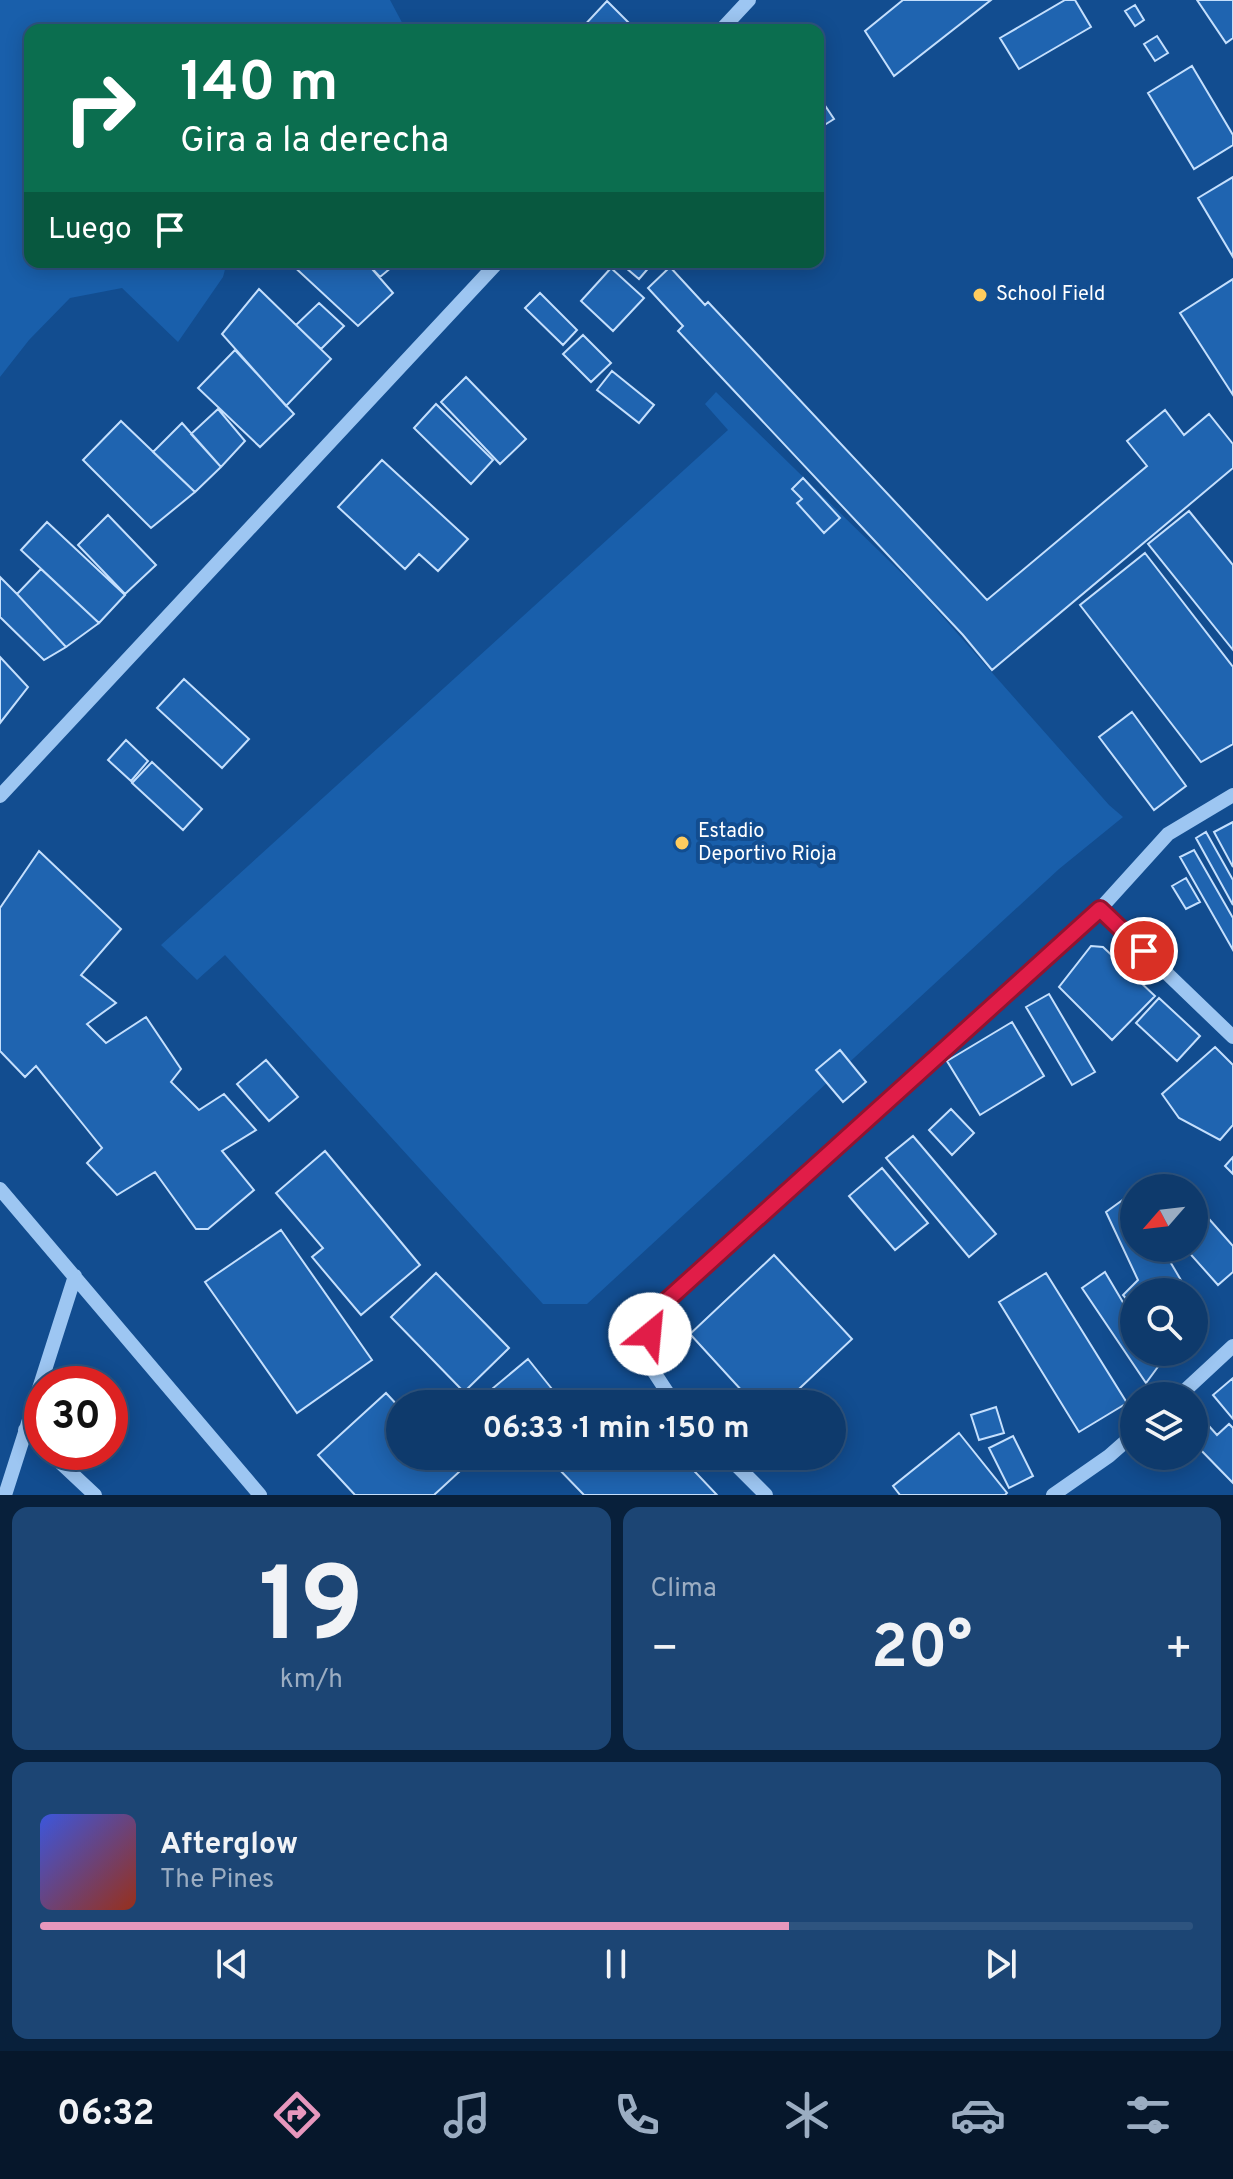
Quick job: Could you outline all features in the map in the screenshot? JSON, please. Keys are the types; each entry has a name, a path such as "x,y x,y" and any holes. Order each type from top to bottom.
{"street":[{"path":"727,24 749,0"},
{"path":"0,796 492,268"},
{"path":"666,1390 652,1369 650,1334 664,1303 1100,909 1168,834 1233,795"},
{"path":"1100,909 1233,1037"},
{"path":"0,1189 260,1495"},
{"path":"46,1366 75,1276"},
{"path":"1194,1382 1233,1346"},
{"path":"5,1495 24,1433"},
{"path":"1053,1495 1120,1446"},
{"path":"68,1470 95,1495"},
{"path":"741,1470 766,1495"}],"shaded area":[{"path":"0,0 390,0 403,24 24,24 24,268 225,268 223,277 178,342 122,288 70,298 29,340 0,377"},
{"name":"Estadio Deportivo Rioja","path":"716,392 919,590 1123,817 1059,869 587,1304 543,1304 225,955 197,980 161,945 728,430 705,404"}],"building":[{"path":"903,0 991,0 894,76 865,31"},
{"path":"1065,0 1075,0 1091,27 1019,69 1000,38"},
{"path":"1197,0 1233,0 1233,38 1226,43"},
{"path":"607,1 630,24 586,24"},
{"path":"1135,5 1144,20 1135,26 1125,11"},
{"path":"1157,36 1168,53 1155,61 1144,44"},
{"path":"1192,66 1233,135 1233,145 1194,169 1148,93"},
{"path":"824,104 834,119 824,125"},
{"path":"1233,177 1233,257 1198,198"},
{"path":"295,268 371,268 393,293 358,326"},
{"path":"372,268 391,268 380,277"},
{"path":"611,268 644,298 613,331 581,301"},
{"path":"626,268 649,268 639,279"},
{"path":"671,268 705,305 708,302 987,600 1147,466 1127,441 1165,410 1184,435 1209,414 1233,444 1233,468 992,670 963,635 678,331 683,326 648,288"},
{"path":"1233,279 1233,395 1180,313"},
{"path":"259,289 331,359 286,406 222,334"},
{"path":"540,293 577,330 563,345 525,308"},
{"path":"319,303 344,326 321,349 296,325"},
{"path":"583,335 611,363 591,382 563,354"},
{"path":"235,350 294,414 260,447 198,388"},
{"path":"612,371 654,405 639,423 597,390"},
{"path":"466,377 526,439 500,464 441,402"},
{"path":"436,404 493,460 471,484 414,428"},
{"path":"218,409 245,441 221,467 191,434"},
{"path":"121,421 195,492 151,528 83,460"},
{"path":"182,423 221,467 195,492 153,452"},
{"path":"382,460 468,539 438,571 419,554 405,569 338,507"},
{"path":"803,478 840,518 824,533 797,503 802,499 792,489"},
{"path":"1189,511 1233,565 1233,650 1148,544"},
{"path":"108,515 156,565 125,594 78,545"},
{"path":"47,522 125,595 99,623 21,550"},
{"path":"1145,553 1233,667 1233,744 1201,762 1080,605"},
{"path":"41,569 99,623 66,647 17,594"},
{"path":"0,577 66,647 44,660 0,617"},
{"path":"0,657 28,687 0,723"},
{"path":"184,679 249,739 222,768 157,708"},
{"path":"1132,712 1186,786 1154,810 1099,737"},
{"path":"126,740 148,761 131,781 108,760"},
{"path":"152,762 202,809 183,830 132,783"},
{"path":"1233,822 1233,867 1214,832"},
{"path":"1206,832 1233,880 1233,905 1196,838"},
{"path":"1194,850 1233,918 1233,950 1180,857"},
{"path":"39,851 121,929 81,975 116,1003 87,1024 106,1043 146,1017 181,1069 171,1082 199,1110 224,1094 256,1130 222,1151 254,1190 208,1229 196,1229 155,1172 117,1195 87,1163 102,1148 36,1066 25,1077 0,1051 0,908"},
{"path":"1186,878 1200,902 1186,909 1172,886"},
{"path":"1091,946 1103,947 1155,996 1112,1040 1059,987"},
{"path":"1049,994 1095,1072 1072,1085 1026,1007"},
{"path":"1159,998 1200,1036 1177,1061 1136,1023"},
{"path":"1012,1022 1044,1076 980,1115 947,1061"},
{"path":"1215,1047 1233,1065 1233,1125 1220,1140 1179,1118 1162,1094"},
{"path":"840,1050 866,1082 843,1102 816,1070"},
{"path":"266,1060 298,1097 269,1121 237,1084"},
{"path":"951,1109 974,1133 952,1155 929,1130"},
{"path":"913,1136 996,1234 969,1257 886,1158"},
{"path":"325,1151 420,1265 361,1315 312,1257 323,1248 276,1193"},
{"path":"1233,1157 1233,1174 1225,1166"},
{"path":"882,1168 928,1223 895,1250 849,1196"},
{"path":"1120,1202 1120,1242 1106,1212"},
{"path":"1208,1218 1233,1246 1233,1272 1218,1285 1197,1262 1208,1262"},
{"path":"281,1230 372,1360 297,1413 205,1282"},
{"path":"774,1255 852,1339 798,1390 741,1390 690,1334"},
{"path":"1130,1262 1170,1262 1180,1278 1137,1278"},
{"path":"1105,1272 1120,1297 1120,1344 1082,1288"},
{"path":"436,1273 509,1348 466,1390 462,1390 391,1317"},
{"path":"1046,1273 1120,1392 1120,1407 1079,1432 999,1302"},
{"path":"528,1359 553,1390 491,1390"},
{"path":"1135,1366 1159,1366 1147,1382"},
{"path":"1233,1378 1233,1419 1213,1395"},
{"path":"386,1393 386,1470 459,1472 434,1495 355,1495 318,1455"},
{"path":"996,1407 1004,1433 979,1440 971,1415"},
{"path":"1229,1424 1233,1428 1233,1483 1208,1457 1208,1425 1217,1435"},
{"path":"959,1433 1007,1493 900,1495 893,1486"},
{"path":"1013,1436 1033,1476 1009,1488 989,1448"},
{"path":"560,1470 693,1470 717,1495 584,1495"}],"place":[{"name":"School Field","path":"980,295"},
{"name":"Estadio Deportivo Rioja","path":"682,843"}],"route":[{"path":"650,1334 664,1303 1100,909 1144,951"}]}
